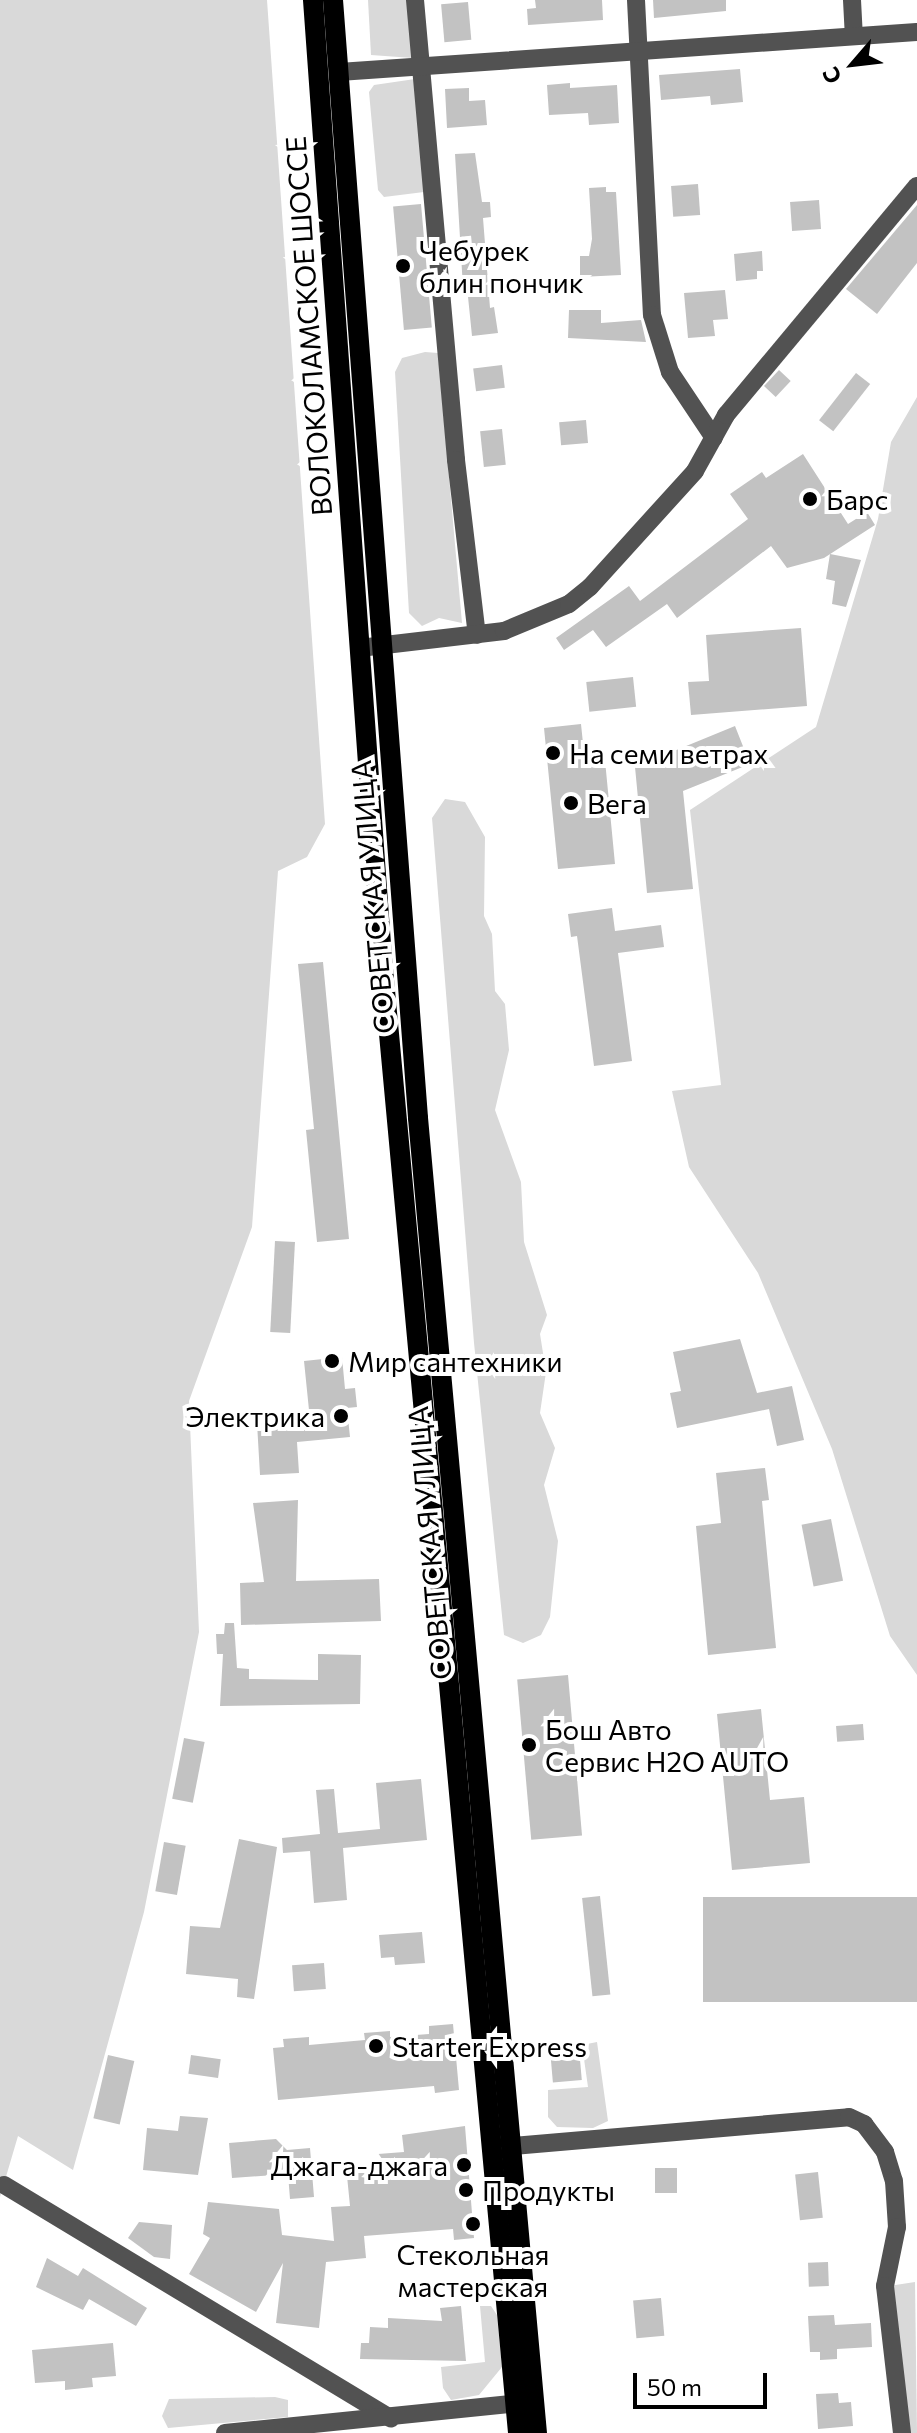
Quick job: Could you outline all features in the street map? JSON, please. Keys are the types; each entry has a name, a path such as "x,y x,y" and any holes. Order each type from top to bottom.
{"main road":[{"name":"ВОЛОКОЛАМСКОЕ ШОССЕ","path":"313,0 358,648"},
{"name":"ВОЛОКОЛАМСКОЕ ШОССЕ","path":"333,0 379,647"},
{"name":"СОВЕТСКАЯ УЛИЦА","path":"379,647 513,2146 525,2403 518,2433"},
{"name":"СОВЕТСКАЯ УЛИЦА","path":"358,648 525,2403 537,2433"}],"street":[{"path":"415,0 477,635"},
{"path":"636,0 652,315 670,372 714,438"},
{"path":"852,0 854,33"},
{"path":"339,72 854,33 917,32"},
{"path":"358,648 477,635 536,620 590,587 695,471 726,415 917,186"},
{"path":"513,2146 849,2117 864,2124 877,2141 894,2181 897,2227 885,2286 902,2433"},
{"path":"4,2185 391,2418"},
{"path":"225,2433 525,2403"}],"shaded area":[{"path":"0,0 267,0 325,824 307,857 278,871 252,1227 189,1401 199,1632 144,1912 73,2170 18,2136 0,2197"},
{"path":"368,0 408,0 413,58 371,55"},
{"path":"415,79 424,192 384,197 378,190 369,92 374,85"},
{"path":"425,352 438,353 462,623 439,618 422,626 409,613 395,372 402,358"},
{"path":"917,397 917,1675 890,1636 832,1449 758,1273 689,1167 672,1091 721,1085 690,810 816,727 878,519 891,442"},
{"path":"445,799 465,802 485,837 484,916 492,934 495,991 505,1004 509,1050 495,1110 521,1182 524,1242 547,1315 540,1334 546,1372 540,1413 555,1448 544,1485 558,1541 550,1617 541,1635 523,1643 504,1635 474,1343 432,818"},
{"path":"597,2042 608,2121 593,2128 557,2127 548,2117 548,2090 588,2087 582,2045"},
{"path":"915,2282 917,2433 908,2433 889,2286"},
{"path":"480,2306 491,2306 497,2315 502,2367 479,2395 451,2400 443,2388 441,2367 485,2362"},
{"path":"275,2397 288,2400 288,2417 168,2428 162,2416 169,2399"}],"building":[{"path":"535,0 602,0 603,20 528,25 527,9 536,8"},
{"path":"653,0 726,0 726,11 654,18"},
{"path":"468,2 471,40 444,42 441,4"},
{"path":"740,69 743,102 711,105 710,96 661,100 659,75"},
{"path":"570,83 570,88 617,85 619,123 589,125 588,113 549,115 547,85"},
{"path":"469,88 469,101 485,100 487,125 447,128 445,89"},
{"path":"475,153 482,202 490,202 491,217 483,218 490,308 494,307 498,333 472,336 467,287 463,288 455,154"},
{"path":"698,184 700,215 673,217 671,186"},
{"path":"606,187 606,192 616,192 621,275 580,277 580,256 589,256 592,239 589,188"},
{"path":"819,200 821,229 792,231 790,202"},
{"path":"421,204 432,328 404,330 393,206"},
{"path":"917,205 917,263 877,314 846,289"},
{"path":"762,251 763,271 757,271 757,279 736,281 734,254"},
{"path":"725,290 728,319 713,320 715,336 688,338 684,293"},
{"path":"569,310 601,310 601,323 641,320 646,342 568,338"},
{"path":"502,365 505,388 476,391 473,369"},
{"path":"779,370 791,381 776,397 764,386"},
{"path":"856,373 870,384 833,431 819,420"},
{"path":"586,420 588,443 561,445 559,422"},
{"path":"502,429 506,465 484,467 480,431"},
{"path":"803,454 848,524 867,512 875,525 824,558 787,568 771,546 677,618 667,604 606,647 593,630 564,650 556,638 629,586 640,601 748,519 730,494 762,472 766,478"},
{"path":"830,554 861,560 846,607 832,604 835,581 826,579"},
{"path":"801,628 807,706 691,715 688,682 709,681 706,635"},
{"path":"633,677 636,707 589,712 586,682"},
{"path":"581,724 584,753 604,750 615,864 558,869 544,728"},
{"path":"735,726 750,764 683,791 693,889 647,893 635,767"},
{"path":"612,908 615,931 661,925 664,947 618,953 632,1061 594,1066 577,936 571,937 568,914"},
{"path":"323,962 349,1239 317,1242 306,1130 314,1129 298,964"},
{"path":"275,1241 295,1242 290,1333 270,1332"},
{"path":"740,1339 757,1393 792,1386 804,1440 777,1446 769,1409 677,1428 670,1393 681,1391 673,1352"},
{"path":"342,1357 345,1389 355,1388 357,1407 347,1408 350,1437 297,1442 299,1473 260,1475 257,1423 310,1420 304,1361"},
{"path":"765,1468 769,1500 762,1501 776,1648 708,1655 696,1526 721,1523 716,1473"},
{"path":"298,1500 296,1581 379,1579 381,1621 241,1625 240,1583 264,1582 253,1503"},
{"path":"831,1519 843,1581 814,1587 802,1525"},
{"path":"225,1623 234,1623 237,1668 249,1669 249,1679 318,1680 318,1654 361,1655 360,1704 220,1706 223,1654 217,1654 216,1634 224,1634"},
{"path":"568,1675 582,1835 531,1840 517,1679"},
{"path":"761,1709 770,1800 804,1797 810,1863 732,1870 717,1714"},
{"path":"863,1724 864,1740 837,1742 836,1726"},
{"path":"184,1738 205,1742 193,1803 172,1799"},
{"path":"421,1779 427,1840 343,1848 347,1900 314,1903 310,1851 283,1853 282,1838 320,1834 316,1790 334,1789 338,1833 380,1829 376,1783"},
{"path":"239,1839 277,1847 254,1999 237,1997 238,1979 186,1974 190,1926 220,1928"},
{"path":"164,1842 186,1846 177,1895 155,1891"},
{"path":"600,1896 610,1994 592,1996 582,1898"},
{"path":"703,1897 917,1897 917,2002 703,2002"},
{"path":"422,1932 425,1963 395,1965 394,1957 381,1958 379,1935"},
{"path":"324,1963 326,1989 294,1991 292,1965"},
{"path":"453,2024 459,2090 435,2093 434,2086 278,2100 273,2048 284,2047 283,2039 309,2037 309,2045 365,2040 364,2033 390,2031 390,2037 429,2034 429,2026"},
{"path":"579,2048 582,2080 553,2082 550,2051"},
{"path":"108,2055 134,2061 120,2124 93,2118"},
{"path":"191,2055 221,2059 218,2078 188,2074"},
{"path":"180,2116 208,2118 198,2175 143,2170 147,2128 178,2131"},
{"path":"465,2126 474,2238 454,2240 453,2229 364,2236 366,2258 326,2262 319,2328 276,2323 283,2263 256,2312 189,2274 210,2238 203,2234 208,2202 279,2209 282,2235 334,2241 331,2207 350,2206 346,2166 379,2164 378,2154 404,2152 402,2135"},
{"path":"276,2139 287,2150 310,2148 314,2197 290,2199 288,2174 232,2178 229,2143"},
{"path":"655,2168 677,2168 677,2193 655,2193"},
{"path":"818,2172 823,2218 800,2220 795,2174"},
{"path":"139,2222 172,2225 170,2259 154,2257 128,2238"},
{"path":"47,2258 78,2276 83,2268 147,2308 136,2326 89,2299 83,2310 36,2287"},
{"path":"828,2262 829,2286 809,2287 808,2263"},
{"path":"661,2298 664,2336 636,2338 633,2300"},
{"path":"461,2306 466,2361 360,2359 361,2343 369,2343 370,2327 388,2328 388,2318 442,2321 440,2308"},
{"path":"834,2315 835,2325 871,2323 872,2347 837,2349 837,2359 820,2360 820,2352 810,2352 808,2316"},
{"path":"113,2343 116,2376 92,2378 93,2387 65,2390 65,2381 35,2383 32,2350"},
{"path":"838,2393 839,2403 851,2402 853,2426 818,2429 816,2394"}],"place":[{"name":"Чебурек блин пончик","path":"403,266"},
{"name":"Барс","path":"810,499"},
{"name":"На семи ветрах","path":"553,753"},
{"name":"Вега","path":"571,803"},
{"name":"Мир сантехники","path":"332,1361"},
{"name":"Электрика","path":"341,1416"},
{"name":"Бош Авто Сервис H2O AUTO","path":"529,1745"},
{"name":"Starter Express","path":"376,2046"},
{"name":"Джага-джага","path":"464,2165"},
{"name":"Продукты","path":"466,2190"},
{"name":"Стекольная мастерская","path":"473,2224"}]}
